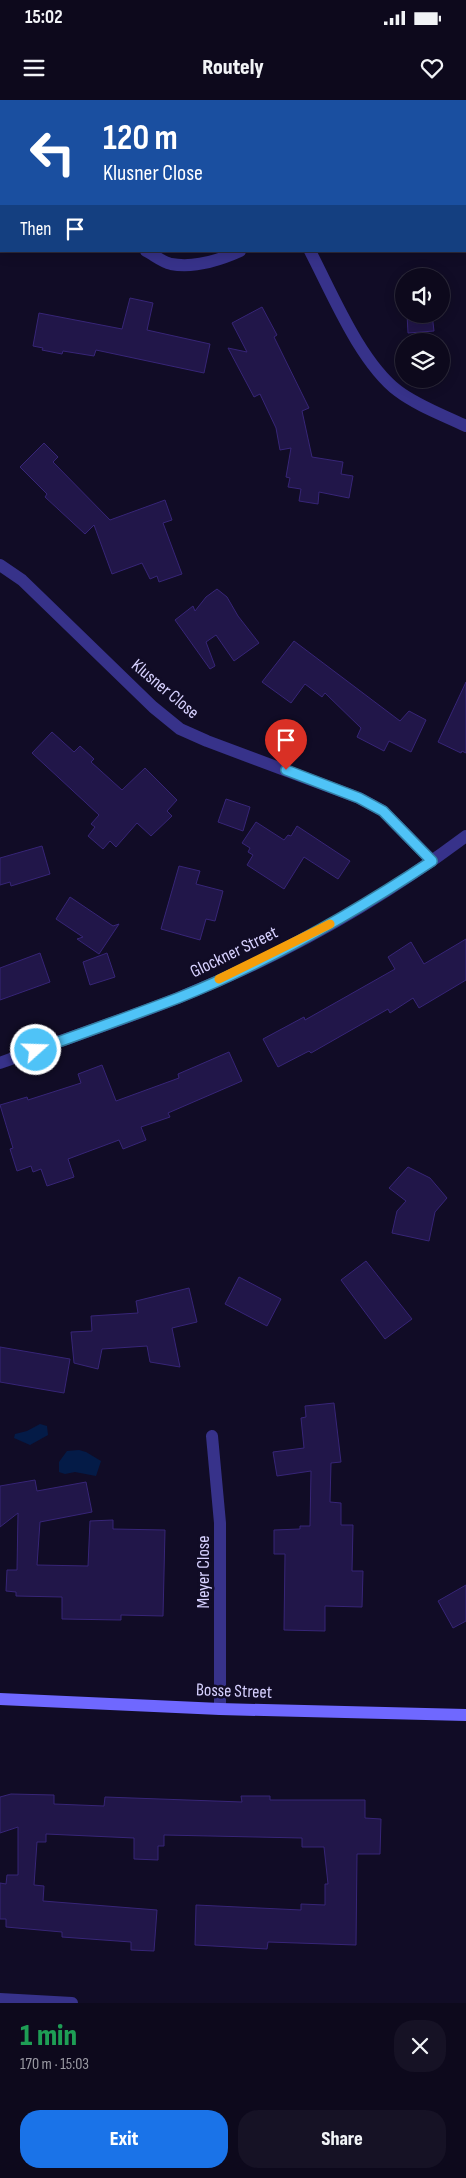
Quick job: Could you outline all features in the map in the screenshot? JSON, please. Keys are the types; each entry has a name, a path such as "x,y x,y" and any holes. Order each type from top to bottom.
{"street":[{"path":"148,252 169,263 184,265 199,264 237,252"},
{"path":"311,252 363,351 379,372 397,391 466,426"},
{"name":"Klusner Close","path":"0,565 22,580 153,707 180,729 207,742 359,798 383,811 432,861"},
{"name":"Glockner Street","path":"0,1063 180,997 262,960 362,907 466,836"},
{"name":"Meyer Close","path":"212,1436 220,1523 220,1709"},
{"name":"Bosse Street","path":"0,1699 220,1709 466,1715"},
{"path":"0,1999 72,2003"}],"water":[{"path":"40,1424 47,1426 48,1435 30,1445 14,1438 15,1434 27,1431"},
{"path":"79,1450 101,1461 96,1476 75,1472 65,1474 59,1472 59,1462 67,1451"}],"building":[{"path":"130,298 153,303 147,330 210,344 204,373 96,350 94,356 63,351 62,354 33,346 39,313 122,329"},
{"path":"262,307 277,335 274,337 309,408 302,411 312,457 343,462 341,474 353,476 349,498 319,492 318,504 299,501 301,489 288,487 290,478 286,477 291,448 280,450 276,428 260,394 254,397 228,348 247,352 232,323"},
{"path":"407,323 433,323 434,331 408,333"},
{"path":"44,443 58,457 53,462 110,520 165,500 172,520 163,523 182,574 159,582 157,576 150,579 142,563 112,574 94,525 85,534 45,497 47,494 20,467"},
{"path":"217,589 227,597 238,616 259,643 234,661 216,635 206,642 215,666 210,669 175,620 193,606 195,611 206,597"},
{"path":"294,641 400,721 409,711 426,720 411,752 389,741 384,751 357,737 361,728 325,693 322,697 305,684 291,703 262,682"},
{"path":"466,682 466,753 462,751 461,753 438,742"},
{"path":"52,732 74,752 80,746 94,759 91,762 122,790 145,768 177,800 167,811 172,816 151,836 137,823 116,847 110,841 103,849 88,836 95,827 91,824 99,815 32,753"},
{"path":"226,799 250,807 243,831 218,822"},
{"path":"256,822 284,840 288,835 291,836 297,826 350,861 338,879 304,857 284,889 247,865 253,855 248,852 250,848 242,843"},
{"path":"42,846 50,874 11,886 10,882 0,885 0,858"},
{"path":"179,866 200,871 196,884 223,891 215,921 206,919 200,940 161,929"},
{"path":"70,897 113,926 119,924 99,954 77,939 83,937 56,919"},
{"path":"466,939 466,980 419,1008 413,998 390,1013 388,1009 311,1053 309,1051 278,1067 263,1039 304,1017 305,1020 395,969 388,957 411,942 424,964"},
{"path":"40,953 50,982 0,1000 0,968"},
{"path":"107,953 115,977 90,985 83,962"},
{"path":"229,1052 242,1081 168,1113 170,1117 141,1127 146,1140 123,1149 119,1140 68,1159 74,1177 47,1186 41,1169 33,1172 31,1166 17,1171 10,1149 13,1148 0,1105 27,1097 28,1100 81,1083 78,1074 102,1065 116,1101 179,1078 178,1074"},
{"path":"408,1167 430,1178 447,1198 435,1212 429,1241 392,1233 397,1211 406,1201 389,1188"},
{"path":"366,1261 412,1319 385,1339 341,1280"},
{"path":"239,1277 281,1299 267,1326 225,1304"},
{"path":"189,1288 197,1322 172,1328 180,1367 150,1362 147,1346 102,1349 98,1369 74,1363 71,1332 92,1331 91,1316 138,1313 136,1301"},
{"path":"0,1347 70,1359 64,1393 0,1382"},
{"path":"334,1403 341,1462 331,1463 330,1502 341,1503 341,1525 353,1525 352,1571 363,1571 362,1607 325,1606 325,1631 284,1630 285,1554 274,1554 274,1530 300,1529 300,1526 310,1526 311,1471 277,1476 273,1452 304,1448 301,1418 306,1417 305,1406"},
{"path":"35,1480 37,1491 86,1482 92,1512 40,1522 37,1565 88,1566 90,1521 113,1520 113,1529 165,1530 163,1616 121,1615 121,1620 62,1619 62,1597 16,1596 16,1592 6,1591 7,1570 17,1570 18,1513 0,1527 0,1486"},
{"path":"466,1585 466,1621 453,1628 438,1601"},
{"path":"11,1794 54,1795 54,1804 104,1806 105,1797 242,1802 241,1796 270,1796 270,1800 365,1800 365,1818 381,1819 380,1854 357,1854 356,1945 268,1942 267,1949 195,1945 196,1905 301,1910 301,1904 325,1905 325,1884 328,1884 324,1847 302,1847 302,1838 164,1835 164,1846 158,1846 158,1860 134,1859 134,1838 46,1834 46,1842 37,1842 34,1885 44,1886 43,1901 157,1910 154,1951 131,1950 131,1942 62,1937 62,1932 6,1927 6,1919 0,1919 0,1883 6,1884 7,1875 18,1875 18,1827 0,1833 0,1797"}],"slow traffic":[{"path":"219,979 262,960 330,924"}],"route":[{"path":"36,1050 180,997 262,960 362,907 432,861 383,811 359,798 286,770"}]}
